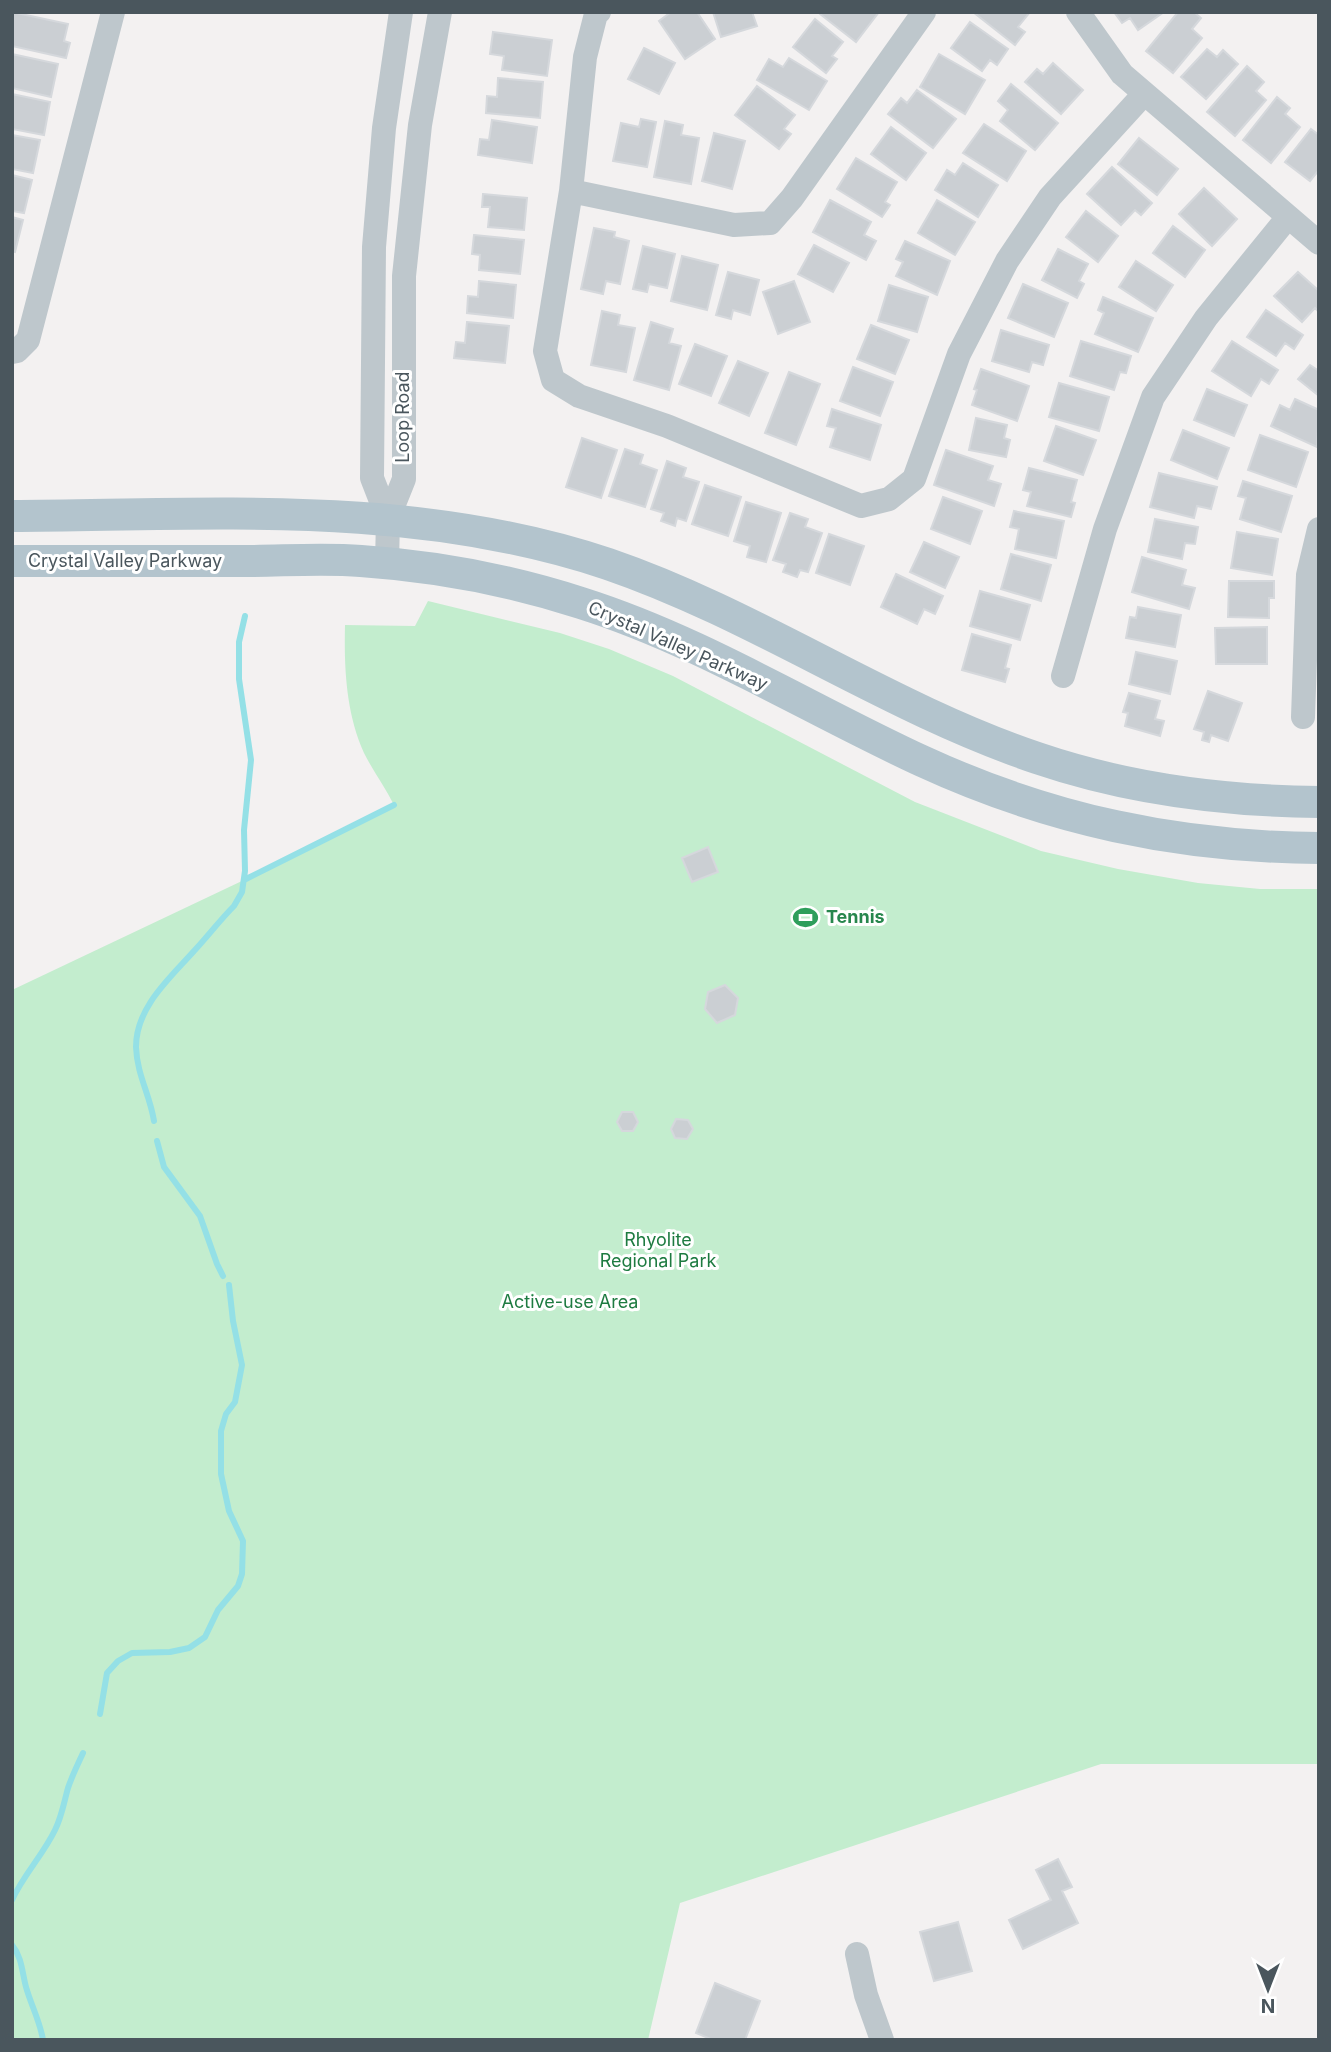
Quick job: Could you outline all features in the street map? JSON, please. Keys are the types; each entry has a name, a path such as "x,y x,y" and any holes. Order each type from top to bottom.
{"main road":[{"path":"12,516 316,514 457,527 509,537 620,569 699,602 941,719 1047,762 1130,783 1184,793 1242,799 1319,802"},
{"name":"Crystal Valley Parkway","path":"12,561 356,560 450,571 540,590 626,619 705,654 921,761 1019,802 1121,829 1213,843 1319,848"}],"street":[{"path":"12,352 18,351 28,340 113,12"},
{"name":"Loop Road","path":"388,519 372,478 373,272 384,128 401,12"},
{"name":"Loop Road","path":"388,519 404,479 404,276 420,125 440,12"},
{"path":"571,191 734,225 770,223 792,198 924,12"},
{"path":"1078,12 1122,74 1319,243"},
{"path":"595,13 585,57 571,191 545,351 553,380 579,396 667,426 861,506 889,499 914,479 959,354 1007,261 1050,197 1144,94"},
{"path":"1063,676 1105,529 1153,397 1206,318 1288,217"},
{"path":"387,563 388,519"},
{"path":"1303,717 1308,575 1319,529"},
{"path":"857,1954 866,1995 882,2040"}],"green space":[{"name":"Rhyolite Regional Park","path":"428,601 560,633 609,649 673,676 915,802 1041,851 1118,869 1198,883 1260,889 1319,889 1319,1764 1101,1764 680,1903 648,2040 12,2040 12,990 244,880 394,805 364,753 353,722 346,674 345,625 415,626"}],"building":[{"path":"12,12 68,24 64,41 70,43 66,58 12,46"},
{"path":"671,12 697,12 715,39 685,59 659,21"},
{"path":"713,12 752,12 757,26 721,37"},
{"path":"879,12 856,42 820,14"},
{"path":"973,12 1030,12 1018,27 1025,32 1015,45"},
{"path":"1114,12 1164,12 1138,30 1130,18 1122,23"},
{"path":"1178,12 1194,12 1201,18 1192,29 1202,38 1173,73 1146,51"},
{"path":"815,19 843,42 832,56 837,59 826,73 793,47"},
{"path":"970,22 1008,49 997,65 990,60 982,71 951,48"},
{"path":"493,32 552,40 547,76 502,70 504,56 490,54"},
{"path":"644,48 675,63 659,94 628,79"},
{"path":"1207,49 1217,57 1223,50 1238,64 1206,99 1181,77"},
{"path":"12,54 58,64 51,97 12,88"},
{"path":"939,54 985,80 965,114 920,87"},
{"path":"789,58 827,81 809,110 757,80 769,59 783,67"},
{"path":"1053,63 1083,90 1061,114 1025,82 1037,69 1043,74"},
{"path":"1247,66 1264,82 1256,91 1266,100 1235,136 1207,112"},
{"path":"498,78 543,82 540,118 486,113 487,96 497,97"},
{"path":"1011,84 1058,123 1035,150 1000,121 1008,110 998,101"},
{"path":"757,86 795,115 784,129 791,134 779,149 735,115"},
{"path":"917,90 956,119 933,148 888,114 901,98 907,103"},
{"path":"12,94 50,102 44,135 12,129"},
{"path":"1277,97 1290,108 1285,114 1300,127 1271,163 1243,140"},
{"path":"641,119 656,122 647,167 613,161 621,123 639,127"},
{"path":"492,120 537,127 532,163 478,155 480,139 489,140"},
{"path":"665,121 683,125 681,135 699,138 691,184 654,177"},
{"path":"984,124 1026,151 1007,181 963,153"},
{"path":"891,127 926,153 906,180 871,154"},
{"path":"1311,129 1319,135 1319,170 1310,181 1285,162"},
{"path":"714,133 745,141 732,189 702,181"},
{"path":"12,135 40,140 33,173 12,169"},
{"path":"1139,138 1178,169 1157,195 1118,164"},
{"path":"856,158 897,182 885,202 890,205 882,217 837,189"},
{"path":"963,163 998,185 978,217 935,190 947,170 955,175"},
{"path":"1112,167 1152,203 1141,215 1135,210 1121,225 1087,194"},
{"path":"12,175 32,180 24,213 12,211"},
{"path":"1204,188 1237,219 1212,246 1179,214"},
{"path":"483,194 527,198 524,230 488,227 490,207 482,207"},
{"path":"830,200 871,222 864,235 876,241 866,260 813,232"},
{"path":"937,200 975,222 955,255 918,233"},
{"path":"1086,211 1118,236 1098,262 1066,237"},
{"path":"12,217 23,220 15,252 12,251"},
{"path":"1173,226 1205,250 1185,277 1153,253"},
{"path":"594,228 615,232 614,237 629,241 620,284 606,281 603,294 581,289"},
{"path":"474,235 524,240 520,274 479,270 480,255 472,254"},
{"path":"905,241 950,261 937,295 896,276 903,262 896,259"},
{"path":"814,245 849,263 833,292 798,274"},
{"path":"643,246 675,254 667,288 649,284 647,292 633,289"},
{"path":"1058,249 1088,264 1079,281 1084,284 1077,298 1042,280"},
{"path":"682,256 718,265 707,310 671,301"},
{"path":"1136,261 1173,285 1156,311 1119,287"},
{"path":"728,272 759,280 750,315 733,310 731,319 716,315"},
{"path":"1298,272 1319,291 1319,312 1315,308 1302,322 1274,296"},
{"path":"479,281 516,285 513,318 467,313 468,296 478,297"},
{"path":"794,281 810,322 778,334 763,292"},
{"path":"1023,284 1068,303 1054,337 1008,318"},
{"path":"889,285 928,297 917,332 878,321"},
{"path":"1103,297 1153,318 1138,352 1095,334 1104,313 1098,310"},
{"path":"1266,310 1303,335 1294,349 1285,343 1276,356 1247,337"},
{"path":"602,311 620,315 618,325 635,328 626,372 591,365"},
{"path":"467,322 509,326 505,363 454,358 456,342 465,343"},
{"path":"651,322 673,329 669,343 681,346 669,390 634,380"},
{"path":"871,325 909,340 895,374 857,359"},
{"path":"1001,330 1049,345 1043,365 1032,362 1029,372 992,361"},
{"path":"1081,341 1131,356 1126,373 1120,372 1114,390 1070,376"},
{"path":"1232,341 1278,370 1269,384 1261,379 1251,396 1212,371"},
{"path":"695,344 727,356 711,396 679,384"},
{"path":"738,361 768,373 749,416 719,403"},
{"path":"1310,365 1319,371 1319,396 1298,379"},
{"path":"853,367 893,382 880,416 840,401"},
{"path":"981,369 1029,386 1017,421 972,405"},
{"path":"789,372 820,384 796,445 765,433"},
{"path":"1059,383 1109,397 1099,431 1049,417"},
{"path":"1207,389 1247,405 1234,436 1194,420"},
{"path":"1295,399 1319,410 1317,447 1271,426 1280,405 1290,410"},
{"path":"832,409 881,425 870,460 830,447 836,428 827,426"},
{"path":"976,418 1007,425 1004,438 1010,440 1006,457 969,450"},
{"path":"1056,426 1096,440 1083,475 1044,461"},
{"path":"1183,430 1229,448 1217,479 1171,460"},
{"path":"1260,435 1308,452 1296,487 1248,470"},
{"path":"582,438 617,450 601,498 566,487"},
{"path":"625,449 643,455 640,464 657,470 645,507 609,496"},
{"path":"946,450 993,466 988,480 1001,484 994,506 934,485"},
{"path":"667,461 686,468 683,477 699,482 686,521 677,518 675,526 661,521 664,513 651,509"},
{"path":"1029,468 1077,480 1071,502 1075,503 1071,517 1027,506 1031,492 1023,490"},
{"path":"1159,473 1217,487 1211,509 1197,506 1194,518 1150,507"},
{"path":"1243,481 1292,496 1281,532 1240,519 1246,498 1238,496"},
{"path":"705,485 741,497 728,536 692,524"},
{"path":"943,497 982,511 970,544 931,529"},
{"path":"746,502 781,513 766,562 747,557 750,546 734,541"},
{"path":"1014,511 1064,521 1056,558 1015,549 1019,529 1010,527"},
{"path":"790,513 808,519 805,527 822,533 808,572 800,570 797,577 783,572 786,564 773,560"},
{"path":"1155,519 1198,527 1195,544 1185,543 1182,559 1148,552"},
{"path":"1237,532 1278,539 1272,575 1231,568"},
{"path":"829,534 864,546 850,585 816,573"},
{"path":"924,542 959,557 945,588 910,572"},
{"path":"1011,554 1051,565 1041,601 1001,589"},
{"path":"1142,557 1186,570 1182,585 1195,588 1189,609 1132,592"},
{"path":"896,574 943,596 935,614 924,609 917,624 881,607"},
{"path":"1229,581 1274,581 1274,598 1269,598 1269,618 1228,617"},
{"path":"980,591 1030,605 1020,640 970,626"},
{"path":"1138,607 1181,615 1175,647 1126,638 1130,617 1136,618"},
{"path":"1267,627 1267,664 1216,664 1215,628"},
{"path":"972,634 1011,645 1005,668 1009,669 1005,682 962,670"},
{"path":"1136,652 1177,661 1170,694 1129,684"},
{"path":"1208,691 1242,703 1228,741 1211,735 1209,742 1202,740 1204,732 1194,729"},
{"path":"1129,693 1160,701 1155,719 1164,721 1160,736 1125,726 1128,713 1123,712"},
{"path":"708,847 718,872 692,882 682,858"},
{"path":"725,985 738,998 735,1015 717,1023 705,1009 708,992"},
{"path":"622,1112 633,1112 638,1122 633,1131 622,1131 617,1122"},
{"path":"676,1119 688,1120 693,1129 687,1139 675,1138 671,1129"},
{"path":"1058,1859 1072,1887 1062,1891 1078,1923 1023,1949 1009,1920 1051,1900 1036,1870"},
{"path":"958,1922 972,1971 934,1981 920,1932"},
{"path":"715,1983 760,2001 745,2040 713,2040 696,2033"}],"waterway":[{"path":"154,1121 137,1057 136,1047 142,1019 156,994 234,906 242,892 245,871 244,830 251,760 239,679 239,642 245,616"},
{"path":"244,880 394,805"},
{"path":"157,1141 164,1167 200,1216 223,1276"},
{"path":"100,1714 107,1673 118,1661 132,1653 170,1652 189,1648 205,1637 218,1610 238,1586 242,1574 243,1541 229,1511 221,1474 221,1431 226,1414 235,1402 242,1365 229,1285"},
{"path":"12,1900 55,1830 83,1753"},
{"path":"12,1945 20,1960 43,2040"}],"place":[{"name":"Tennis","path":"806,917"}],"park label":[{"name":"Active-use Area","path":"570,1302"}]}
